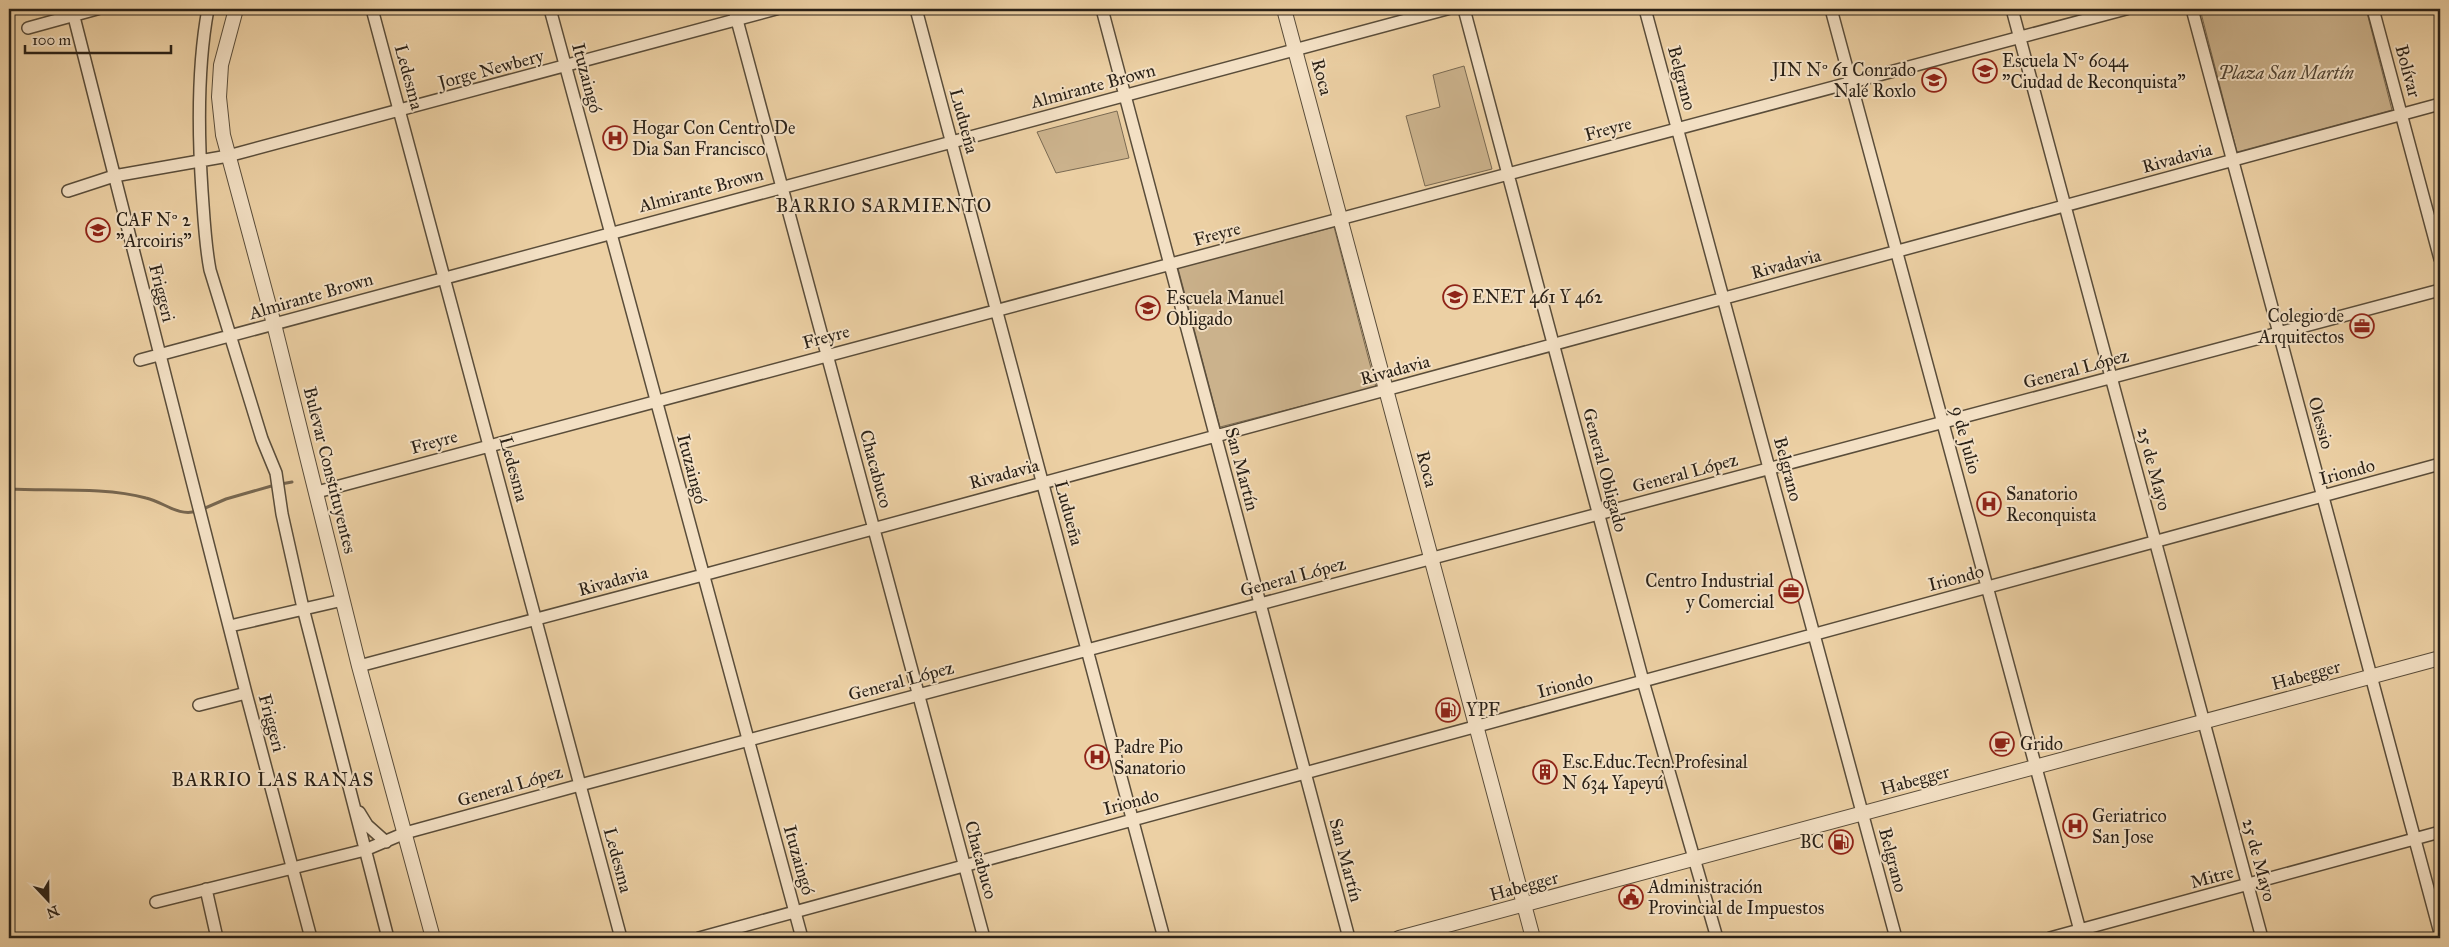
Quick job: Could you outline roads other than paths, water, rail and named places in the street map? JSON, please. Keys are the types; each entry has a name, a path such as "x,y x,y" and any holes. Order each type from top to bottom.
{"street":[{"path":"28,28 73,12 97,9"},
{"path":"208,9 201,81 200,161 206,250 210,270 232,336 262,439 279,485 282,514 303,608 388,938"},
{"name":"Bulevar Constituyentes","path":"236,9 226,42 220,78 223,135 274,324 359,666 434,938"},
{"name":"Ledesma","path":"372,9 621,938"},
{"name":"Ituzaingó","path":"550,9 802,938"},
{"name":"Jorge Newbery","path":"68,190 114,176 228,156 566,67 736,14 776,9"},
{"name":"Ludueña","path":"916,9 1164,938"},
{"name":"San Martín","path":"1102,9 1349,938"},
{"name":"Roca","path":"1284,9 1533,938"},
{"name":"Almirante Brown","path":"140,360 782,186 1447,9"},
{"name":"General Obligado","path":"1464,9 1643,681 1717,938"},
{"name":"Belgrano","path":"1645,9 1769,469 1816,635 1896,938"},
{"name":"9 de Julio","path":"1831,9 1989,587 2081,934"},
{"name":"25 de Mayo","path":"2012,9 2262,938"},
{"name":"Freyre","path":"317,492 2126,9"},
{"name":"Olessio","path":"2192,9 2440,933"},
{"name":"Bolívar","path":"2373,9 2440,259"},
{"name":"Friggeri","path":"73,12 246,693 311,938"},
{"name":"Chacabuco","path":"736,14 984,938"},
{"name":"Rivadavia","path":"359,666 536,620 2066,207 2440,104"},
{"name":"General López","path":"156,902 365,850 406,834 580,785 2440,290"},
{"name":"Iriondo","path":"699,938 2440,464"},
{"path":"230,626 342,600"},
{"name":"Habegger","path":"1399,938 2440,658"},
{"path":"199,705 246,693"},
{"path":"352,798 367,825 386,842"},
{"name":"Mitre","path":"2050,938 2081,934 2440,832"},
{"path":"206,889 217,938"}],"waterway":[{"path":"281,484 292,482"},
{"path":"203,509 226,499 275,485"},
{"path":"9,489 114,492 153,500 177,511 197,511"}],"place":[{"name":"Escuela Nº 6044 \"Ciudad de Reconquista\"","path":"1985,71"},
{"name":"JIN Nº 61 Conrado Nalé Roxlo","path":"1934,80"},
{"name":"Hogar Con Centro De Dia San Francisco","path":"615,138"},
{"name":"CAF Nº 2 \"Arcoiris\"","path":"98,230"},
{"name":"ENET 461 Y 462","path":"1455,297"},
{"name":"Escuela Manuel Obligado","path":"1148,308"},
{"name":"Colegio de Arquitectos","path":"2362,326"},
{"name":"Sanatorio Reconquista","path":"1989,504"},
{"name":"Centro Industrial y Comercial","path":"1791,591"},
{"name":"YPF","path":"1448,710"},
{"name":"Grido","path":"2002,744"},
{"name":"Padre Pio Sanatorio","path":"1097,757"},
{"name":"Esc.Educ.Tecn.Profesinal N 634 Yapeyú","path":"1545,772"},
{"name":"Geriatrico San Jose","path":"2075,826"},
{"name":"BC","path":"1841,842"},
{"name":"Administración Provincial de Impuestos","path":"1631,897"}],"district":[{"name":"BARRIO SARMIENTO","path":"884,205"},
{"name":"BARRIO LAS RANAS","path":"273,779"}],"park label":[{"name":"Plaza San Martín","path":"2286,73"}]}
